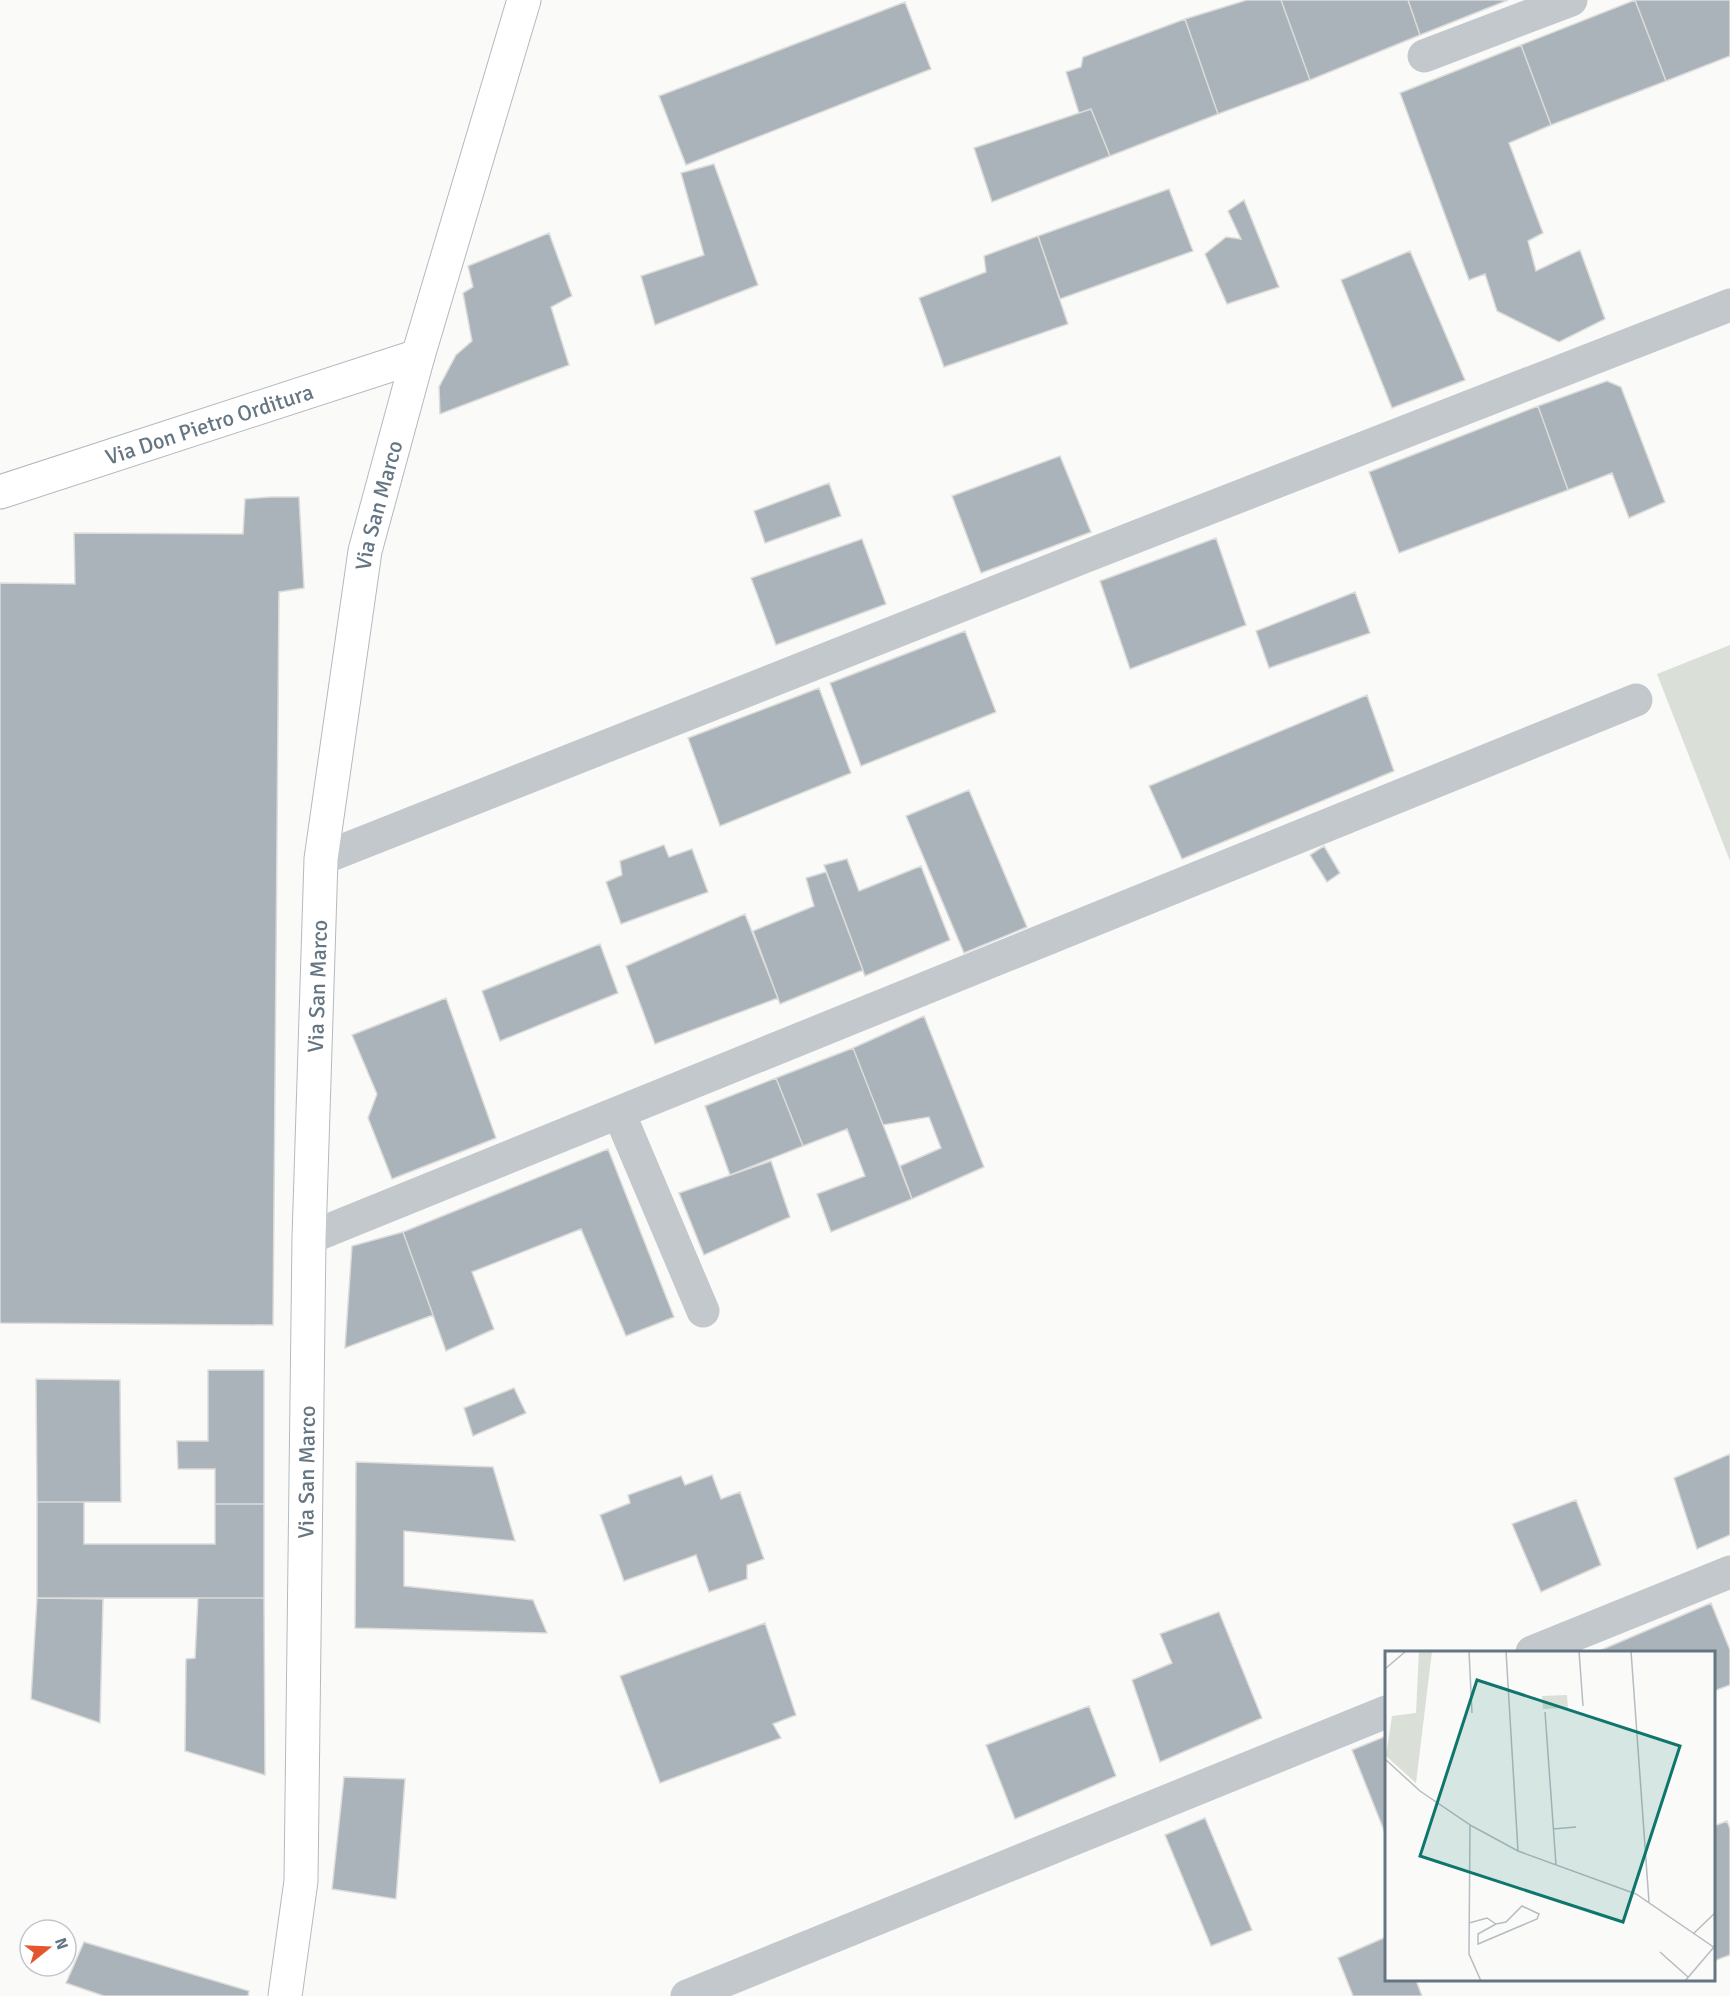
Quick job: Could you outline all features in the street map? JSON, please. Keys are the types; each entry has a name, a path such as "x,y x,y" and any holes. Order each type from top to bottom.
{"street":[{"name":"Via San Marco","path":"285,1996 301,1881 309,1238 321,859 365,551 418,356 524,0"},
{"path":"1424,56 1571,0"},
{"path":"321,859 1089,555 1730,305"},
{"name":"Via Don Pietro Orditura","path":"0,492 418,356"},
{"path":"309,1238 1636,700"},
{"path":"619,1113 703,1311"},
{"path":"1537,1651 1730,1572"},
{"path":"687,1996 1385,1712"}],"shaded area":[{"path":"1730,645 1730,861 1657,674"}],"building":[{"path":"1247,0 1281,0 1310,80 1218,114 1185,19"},
{"path":"1281,0 1408,0 1420,35 1310,80"},
{"path":"1408,0 1508,0 1420,35"},
{"path":"1635,0 1666,81 1551,125 1521,45"},
{"path":"1635,0 1730,0 1730,56 1666,81"},
{"path":"905,2 931,69 686,165 659,96"},
{"path":"1185,19 1218,114 1110,156 1091,109 1079,113 1066,72 1081,67 1083,57"},
{"path":"1521,45 1551,125 1509,143 1543,233 1528,241 1536,271 1580,250 1605,319 1559,342 1497,311 1485,274 1469,280 1400,93"},
{"path":"1091,109 1110,156 992,202 974,148"},
{"path":"714,164 758,285 655,325 641,276 704,255 681,173"},
{"path":"1169,189 1193,251 1060,299 1038,236"},
{"path":"1244,200 1279,287 1227,304 1205,254 1226,237 1241,239 1228,211"},
{"path":"549,233 572,296 551,307 569,365 440,414 439,387 456,355 472,341 463,293 473,287 468,266"},
{"path":"1038,236 1068,324 944,367 919,298 986,272 984,256"},
{"path":"1410,251 1465,380 1392,408 1341,280"},
{"path":"1607,381 1621,387 1665,502 1629,518 1612,473 1568,490 1538,406"},
{"path":"1538,406 1568,490 1399,553 1369,472"},
{"path":"1060,456 1091,532 981,573 952,496"},
{"path":"829,483 841,516 765,543 754,511"},
{"path":"299,497 304,588 279,592 273,1325 0,1323 0,583 75,584 74,533 243,534 245,499"},
{"path":"1216,538 1246,625 1130,669 1100,581"},
{"path":"862,539 886,604 776,645 751,578"},
{"path":"1355,592 1370,633 1269,668 1256,631"},
{"path":"965,631 996,712 861,766 830,683"},
{"path":"819,688 851,773 720,826 688,738"},
{"path":"1367,695 1394,771 1182,859 1149,786"},
{"path":"969,790 1027,927 964,953 906,816"},
{"path":"664,845 669,857 692,849 708,892 621,924 606,882 622,875 620,861"},
{"path":"1324,846 1340,873 1327,882 1310,855"},
{"path":"847,859 859,891 921,866 950,940 865,976 824,865"},
{"path":"826,872 863,970 780,1004 753,931 814,906 806,878"},
{"path":"745,914 778,998 655,1044 626,966"},
{"path":"600,944 618,993 500,1041 482,991"},
{"path":"446,998 496,1138 392,1179 368,1118 377,1094 352,1035"},
{"path":"924,1016 984,1167 912,1199 900,1166 941,1148 929,1117 883,1125 853,1048"},
{"path":"853,1048 912,1199 831,1232 817,1194 865,1176 847,1129 803,1146 776,1078"},
{"path":"776,1078 803,1146 730,1175 705,1106"},
{"path":"608,1149 674,1317 626,1336 581,1229 472,1272 494,1329 446,1351 403,1232"},
{"path":"771,1161 790,1217 704,1255 679,1193"},
{"path":"403,1232 433,1315 345,1348 352,1246"},
{"path":"208,1370 264,1370 264,1504 215,1504 215,1469 178,1469 177,1441 208,1441"},
{"path":"36,1379 120,1380 121,1502 37,1502"},
{"path":"514,1388 526,1413 473,1436 464,1408"},
{"path":"1730,1454 1730,1535 1697,1549 1674,1478"},
{"path":"356,1462 493,1467 515,1541 404,1531 404,1586 533,1600 547,1633 355,1628"},
{"path":"712,1475 721,1499 740,1492 764,1559 747,1565 747,1579 709,1592 696,1555 624,1581 600,1515 630,1503 628,1495 681,1476 685,1485"},
{"path":"1576,1500 1601,1565 1541,1592 1512,1524"},
{"path":"37,1502 84,1502 84,1544 215,1544 215,1504 264,1504 264,1598 37,1598"},
{"path":"37,1598 103,1599 100,1723 31,1699"},
{"path":"198,1598 264,1598 265,1775 185,1751 186,1659 195,1658"},
{"path":"1711,1603 1730,1650 1730,1685 1715,1691 1715,1651 1601,1650"},
{"path":"1219,1612 1262,1718 1160,1762 1132,1680 1172,1663 1160,1634"},
{"path":"765,1623 796,1715 773,1724 781,1738 660,1783 620,1676"},
{"path":"1089,1706 1116,1776 1015,1819 986,1745"},
{"path":"1385,1736 1385,1833 1352,1750"},
{"path":"344,1777 405,1779 396,1899 332,1889"},
{"path":"1205,1818 1252,1930 1211,1946 1165,1835"},
{"path":"1727,1821 1730,1829 1730,1955 1715,1961 1715,1826"},
{"path":"1385,1937 1385,1981 1416,1981 1422,1996 1353,1996 1338,1958"},
{"path":"84,1942 249,1991 248,1996 104,1996 66,1983 68,1978 78,1978 78,1956"}]}
